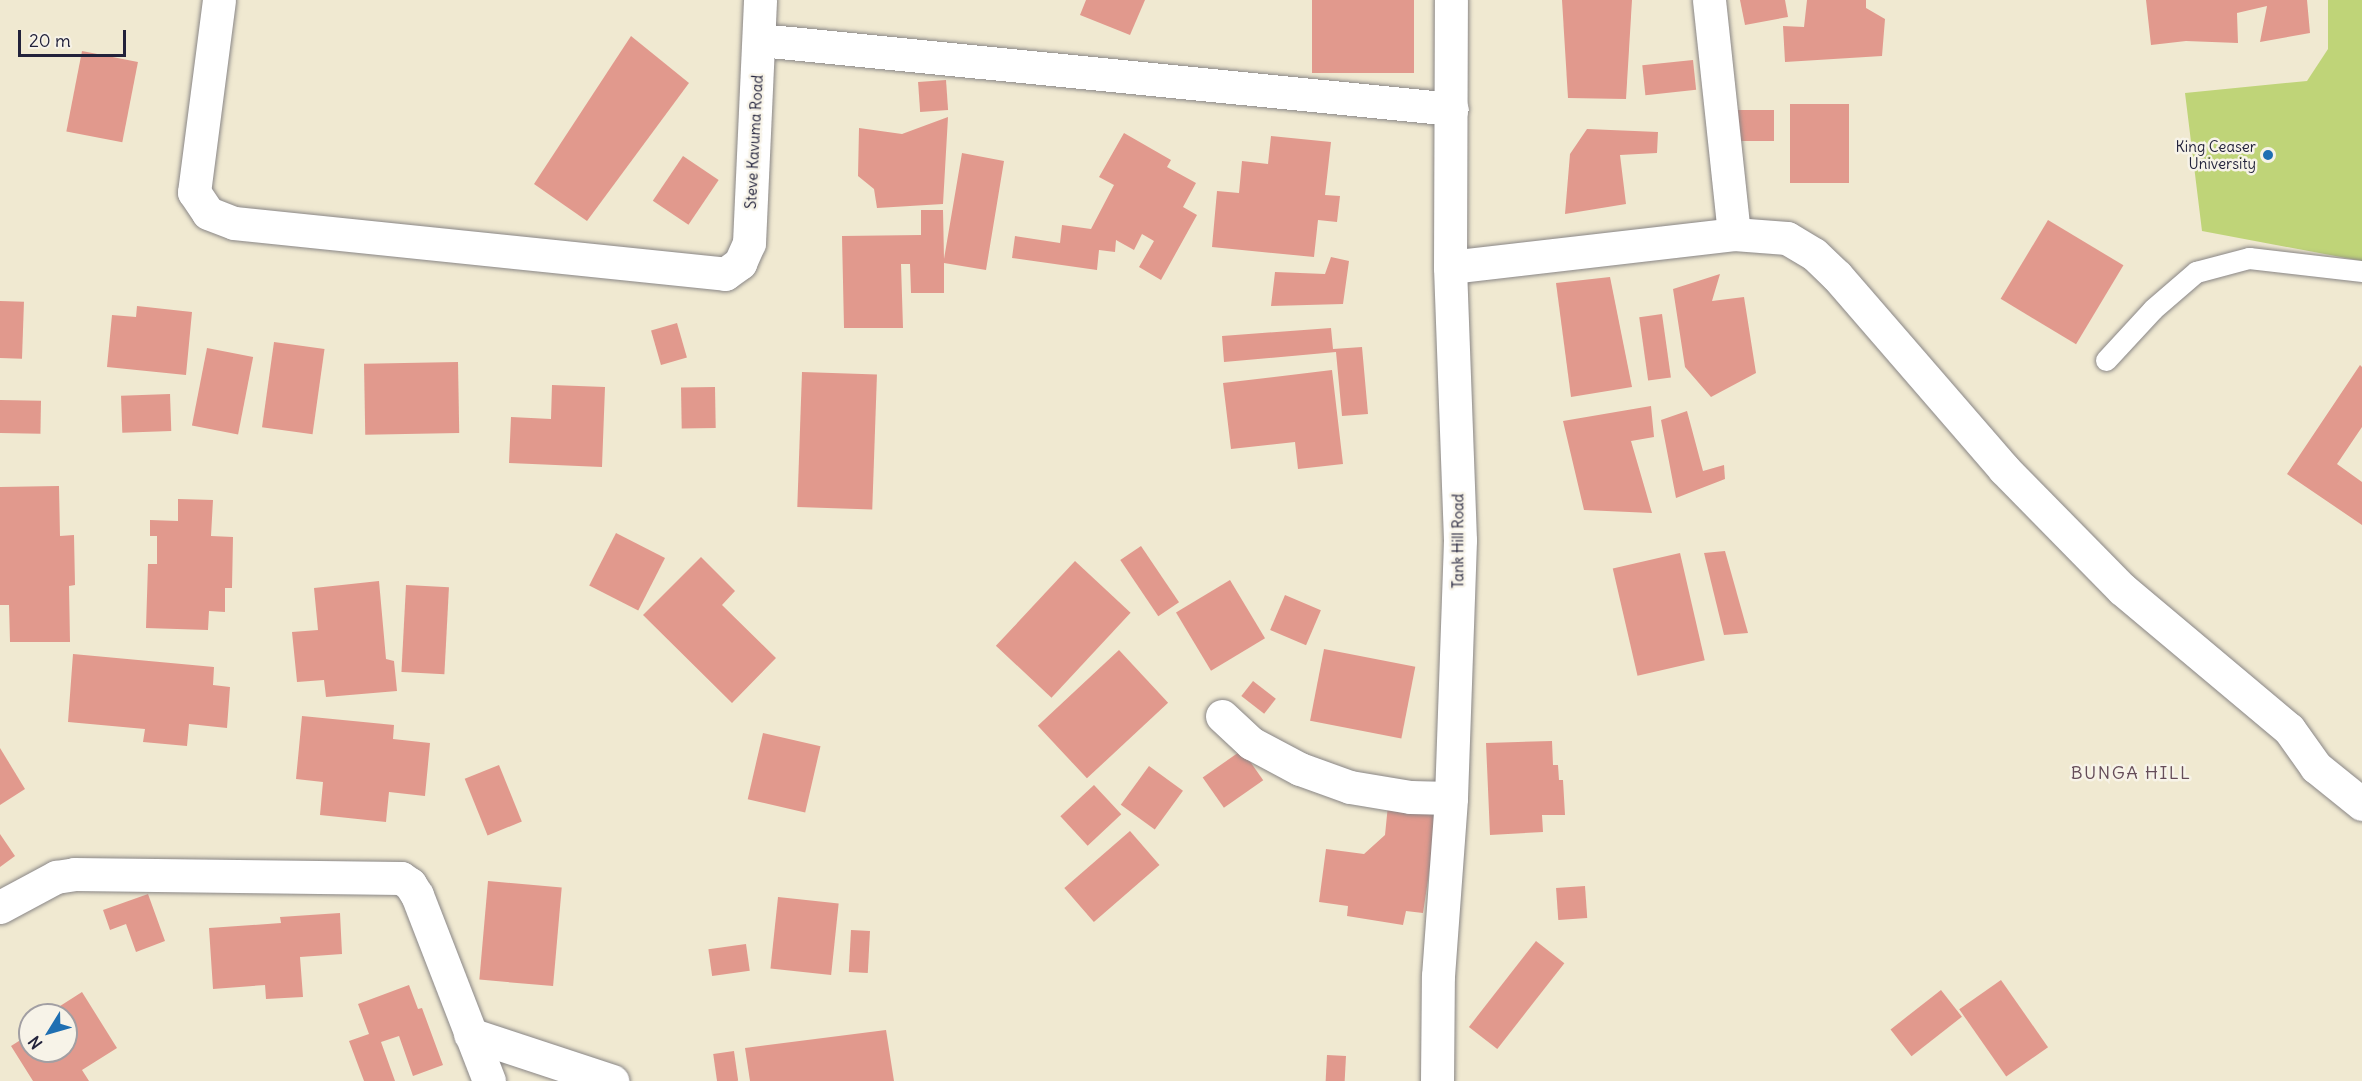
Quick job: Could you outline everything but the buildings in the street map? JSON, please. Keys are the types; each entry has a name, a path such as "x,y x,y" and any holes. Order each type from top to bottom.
{"street":[{"name":"Steve Kavuma Road","path":"219,0 194,192 208,213 234,223 725,274 740,263 749,243 760,40 760,0"},
{"name":"Tank Hill Road","path":"1437,1081 1438,976 1451,798 1460,540 1450,267 1451,0"},
{"path":"1709,0 1734,234"},
{"path":"760,40 1452,109"},
{"path":"1450,267 1734,234 1787,238 1814,254 1837,276 2004,469 2114,581 2289,729 2316,767 2362,804"},
{"path":"1222,716 1251,743 1300,769 1350,787 1410,797 1451,798"},
{"path":"0,907 56,877 74,874 401,878 410,884 417,895 489,1081"},
{"path":"470,1034 612,1081"}],"lane":[{"path":"2106,360 2153,309 2196,272 2249,258 2362,271"}],"green space":[{"path":"2328,0 2362,0 2362,261 2202,231 2185,93 2307,81 2328,49"}],"place":[{"name":"King Ceaser University","path":"2268,155"}],"district":[{"name":"BUNGA HILL","path":"2131,773"}]}
